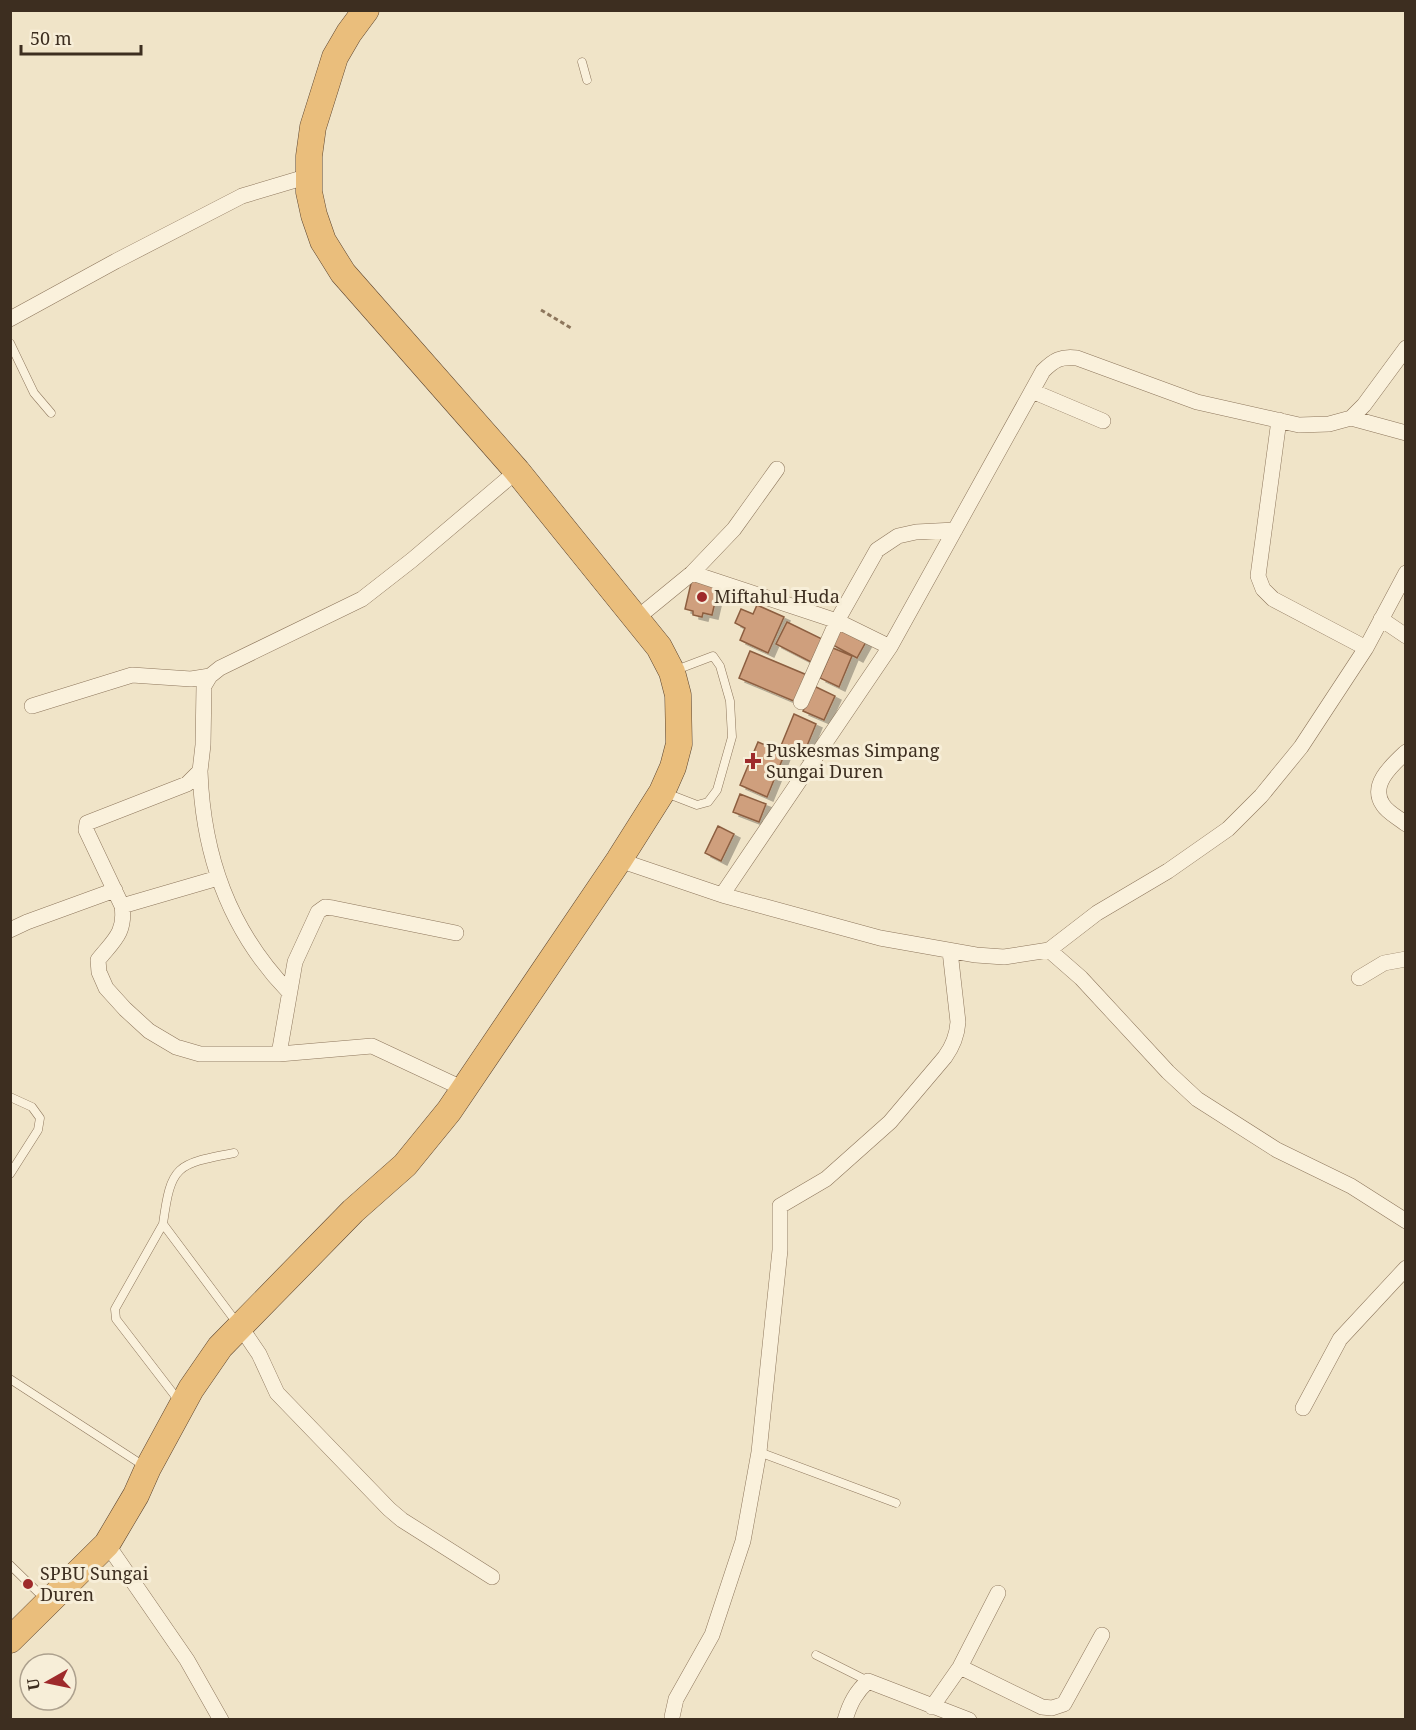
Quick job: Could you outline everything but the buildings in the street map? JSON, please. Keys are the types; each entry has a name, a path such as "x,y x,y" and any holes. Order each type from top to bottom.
{"highway":[{"path":"10,1640 107,1544 136,1495 182,1405 204,1367 220,1347 353,1211 405,1165 464,1089 619,860 662,792 673,767 679,744 678,695 672,672 659,647 517,471 343,273 322,240 311,204 309,176 313,127 335,57 366,10"}],"street":[{"path":"10,319 242,196 309,176"},
{"path":"722,895 890,647 1043,371 1053,361 1064,356 1077,358 1197,402 1299,425 1329,424 1351,418 1364,405 1406,348"},
{"path":"1032,391 1103,421"},
{"path":"1351,418 1406,433"},
{"path":"1280,420 1258,576 1263,590 1273,599 1366,648"},
{"path":"637,618 692,573 734,529 777,469"},
{"path":"289,992 267,970 243,932 222,891 209,848 201,806 200,771 204,686 210,676 220,668 362,599 517,471"},
{"path":"801,702 837,621 877,550 898,536 916,532 955,530"},
{"path":"692,573 837,621 890,647"},
{"path":"619,860 722,895 879,938 950,951 1004,957 1049,950 1097,913 1168,871 1228,829 1261,796 1301,747 1366,648 1406,573"},
{"path":"1381,619 1406,636"},
{"path":"32,706 132,675 191,679 210,676"},
{"path":"1406,752 1392,765 1380,783 1378,794 1383,807 1406,824"},
{"path":"200,771 187,784 87,823 86,830 90,843 105,867 122,906 124,920 122,931 98,960 99,972 106,988 149,1030 176,1047 200,1054 279,1054 372,1046 464,1089"},
{"path":"122,906 218,878"},
{"path":"10,930 115,890"},
{"path":"279,1054 295,962 318,912 325,907 456,933"},
{"path":"1049,950 1081,978 1168,1072 1197,1099 1276,1150 1351,1186 1406,1221"},
{"path":"673,1719 676,1699 712,1635 743,1541 759,1452 780,1250 780,1206 826,1179 890,1122 953,1046 958,1022 950,951"},
{"path":"1359,978 1384,963 1406,959"},
{"path":"1303,1408 1340,1339 1406,1268"},
{"path":"240,1326 259,1354 277,1393 389,1509 402,1520 492,1577"},
{"path":"107,1544 187,1660 221,1719"},
{"path":"932,1707 960,1667 998,1593"},
{"path":"960,1667 1042,1707 1052,1708 1064,1704 1102,1635"},
{"path":"845,1719 850,1703 858,1690 868,1681 969,1719"}],"lane":[{"path":"582,62 587,80"},
{"path":"10,343 34,393 51,413"},
{"path":"662,792 697,805 708,802 717,790 732,737 730,701 720,666 713,656 672,672"},
{"path":"10,1097 32,1107 40,1118 38,1130 10,1174"},
{"path":"182,1405 116,1319 116,1309 163,1224 172,1178 185,1165 234,1154"},
{"path":"163,1224 240,1326"},
{"path":"10,1379 148,1468"},
{"path":"759,1452 897,1503"},
{"path":"10,1565 49,1603"},
{"path":"816,1655 868,1681"}],"path":[{"path":"541,310 571,328"}],"place":[{"name":"Miftahul Huda","path":"702,597"},
{"name":"Puskesmas Simpang Sungai Duren","path":"753,761"},
{"name":"SPBU Sungai Duren","path":"28,1584"}]}
